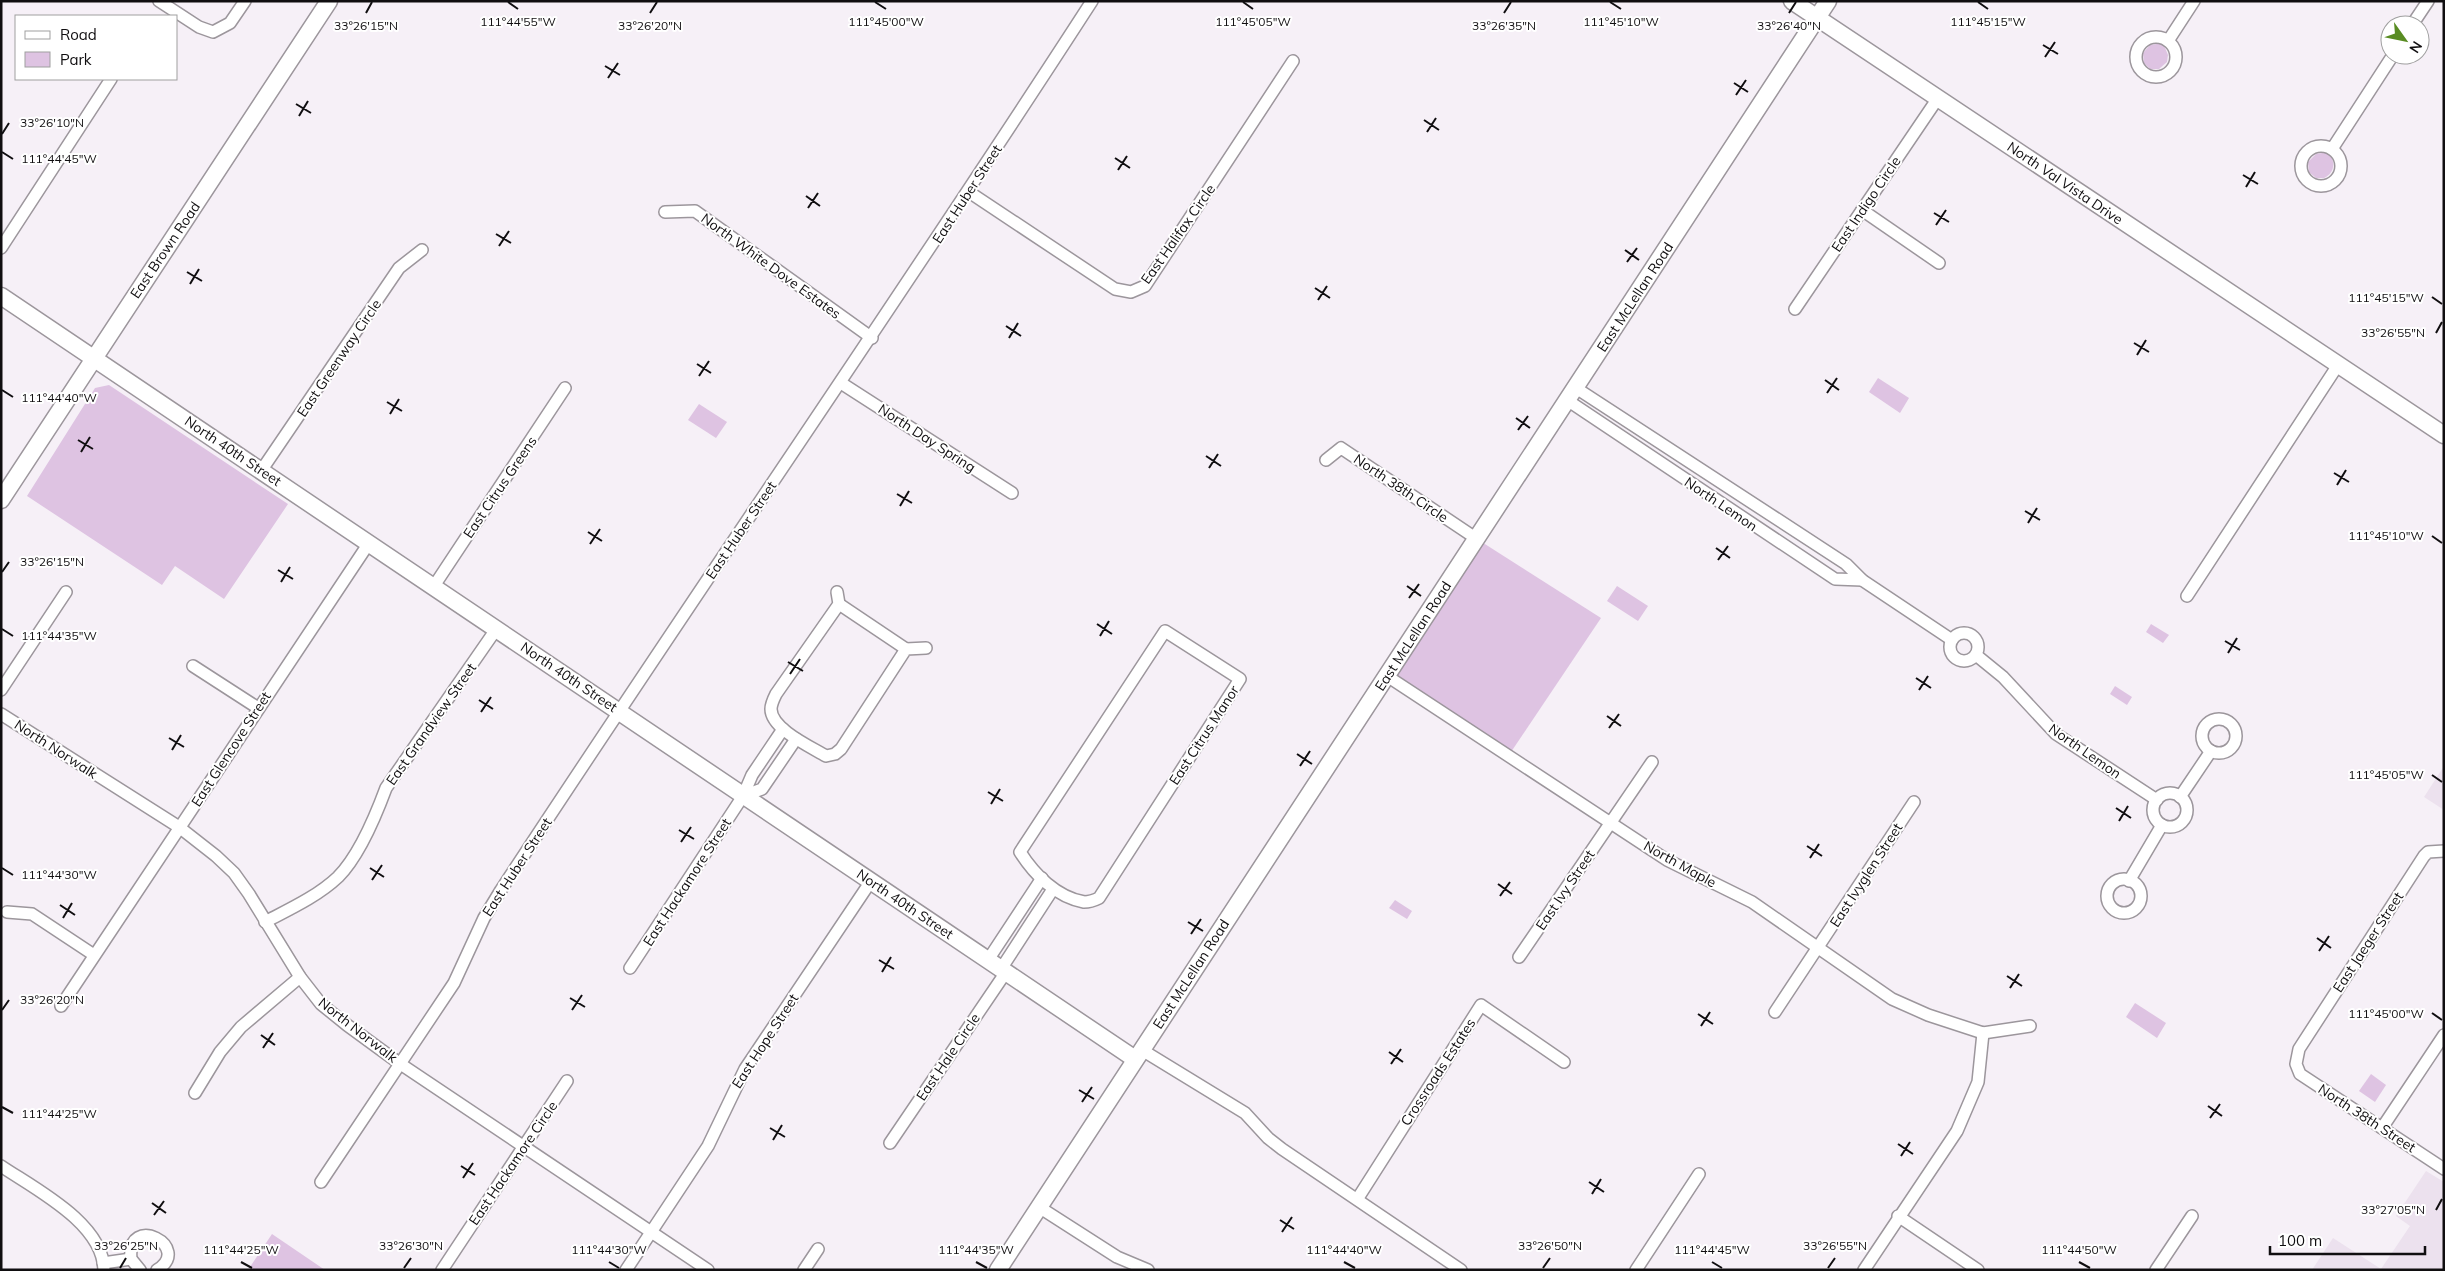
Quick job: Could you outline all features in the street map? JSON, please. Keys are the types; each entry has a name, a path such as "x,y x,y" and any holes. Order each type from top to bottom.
{"street":[{"path":"159,1 199,27 213,32 230,24 244,1"},
{"name":"East Brown Road","path":"1,500 330,1"},
{"name":"East Huber Street","path":"321,1182 454,983 484,918 619,710 872,338 1092,1"},
{"name":"North Val Vista Drive","path":"1792,1 2444,435"},
{"name":"East McLellan Road","path":"998,1270 1828,1"},
{"path":"2168,41 2194,1"},
{"path":"2419,15 2428,1"},
{"name":"East Halifax Circle","path":"969,192 1115,289 1131,292 1145,286 1294,61"},
{"path":"2332,149 2387,65"},
{"path":"1,248 110,80"},
{"name":"East Indigo Circle","path":"1795,309 1938,98"},
{"path":"1862,210 1939,263"},
{"name":"North White Dove Estates","path":"665,212 695,211 872,338"},
{"name":"East Greenway Circle","path":"261,471 399,268 422,250"},
{"name":"North 40th Street","path":"1,296 999,967 1139,1054"},
{"path":"2187,596 2338,365"},
{"name":"North Day Spring","path":"841,383 1012,493"},
{"name":"East Citrus Greens","path":"434,586 565,388"},
{"name":"North Lemon","path":"1572,394 1607,408 1846,564 1862,580 1952,640"},
{"name":"North Lemon","path":"1572,394 1599,420 1835,580 1862,580"},
{"path":"1599,420 1607,408"},
{"path":"1618,433 1626,421"},
{"path":"1656,460 1665,447"},
{"name":"North 38th Circle","path":"1326,460 1341,448 1477,539"},
{"path":"1786,548 1796,533"},
{"name":"East Glencove Street","path":"61,1006 369,543"},
{"path":"1,690 66,592"},
{"path":"906,649 841,749 835,754 826,756 796,739 775,720 771,709 776,694 838,598 906,649 926,648"},
{"name":"East Grandview Street","path":"265,922 307,899 338,876 375,818 386,788 496,628"},
{"name":"East Citrus Manor","path":"1165,630 1240,679 1099,898 1085,902 1053,889 1042,878 1020,852 1165,630"},
{"path":"1960,634 1970,635 1977,644 1976,655 1967,661 1956,659 1950,650 1952,640 1960,634"},
{"name":"North Lemon","path":"1976,655 2003,677 2056,734 2157,800"},
{"path":"193,666 258,708"},
{"name":"North Maple","path":"1387,676 1666,860 1752,902 1817,949 1892,999 1928,1015 1983,1033"},
{"name":"North Norwalk","path":"1,714 179,828 234,873 300,977 321,1004 399,1063 708,1270"},
{"name":"East Hackamore Street","path":"630,968 744,796 752,775 783,729"},
{"path":"744,796 762,789 796,739"},
{"path":"768,750 782,760"},
{"path":"2180,797 2211,751"},
{"name":"East Ivy Street","path":"1520,956 1652,762"},
{"path":"2166,794 2180,797 2187,808 2185,818 2172,827 2162,825 2154,816 2153,811 2157,800 2166,794"},
{"name":"East Ivyglen Street","path":"1775,1012 1914,802"},
{"path":"2129,880 2162,825"},
{"name":"East Jaeger Street","path":"2296,1064 2299,1049 2424,856 2438,851"},
{"path":"999,967 1042,878"},
{"name":"East Hope Street","path":"626,1270 708,1146 744,1069 871,881"},
{"path":"999,967 1053,889"},
{"path":"8,912 32,914 94,955"},
{"name":"East Hale Circle","path":"890,1143 999,967"},
{"path":"195,1093 220,1052 241,1027 300,977"},
{"name":"Crossroads Estates","path":"1358,1198 1481,1005 1564,1062"},
{"path":"1864,1270 1898,1216 1958,1131 1978,1082 1983,1033 2030,1026"},
{"path":"2382,1128 2444,1035"},
{"path":"1139,1054 1245,1113 1268,1138 1282,1149 1358,1198 1461,1270"},
{"name":"North 38th Street","path":"2296,1064 2300,1074 2444,1168"},
{"name":"East Hackamore Circle","path":"442,1270 567,1081"},
{"path":"1,1166 69,1212 96,1244 104,1266 131,1259"},
{"path":"1636,1270 1699,1174"},
{"path":"1039,1207 1117,1257 1146,1270"},
{"path":"1898,1216 1978,1270"},
{"path":"2156,1270 2192,1216"},
{"path":"140,1270 131,1259 130,1253 135,1242 145,1235 162,1240 167,1251 165,1263 157,1270"},
{"path":"804,1270 818,1249"}],"shaded area":[{"path":"2444,766 2444,810 2424,797"},
{"path":"2426,1171 2444,1182 2444,1270 2312,1270 2333,1238 2381,1269 2410,1226 2396,1216"}],"green space":[{"path":"2163,43 2168,55 2167,62 2159,69 2150,69 2144,63 2143,53 2150,45"},
{"path":"2328,152 2333,163 2332,170 2324,178 2316,178 2309,172 2308,162 2316,154"},
{"path":"1878,378 1909,398 1900,413 1869,392"},
{"path":"109,385 288,504 224,599 175,566 162,585 27,496 95,388"},
{"path":"699,404 727,422 716,438 688,420"},
{"path":"1477,539 1601,618 1509,755 1387,676"},
{"path":"1617,586 1648,606 1638,621 1607,601"},
{"path":"2151,624 2169,635 2163,643 2146,632"},
{"path":"2115,686 2132,697 2127,705 2110,694"},
{"path":"1395,900 1412,911 1407,919 1389,908"},
{"path":"2135,1003 2166,1023 2157,1038 2126,1017"},
{"path":"2371,1074 2386,1085 2375,1102 2359,1091"},
{"path":"272,1234 325,1270 248,1270"}]}
